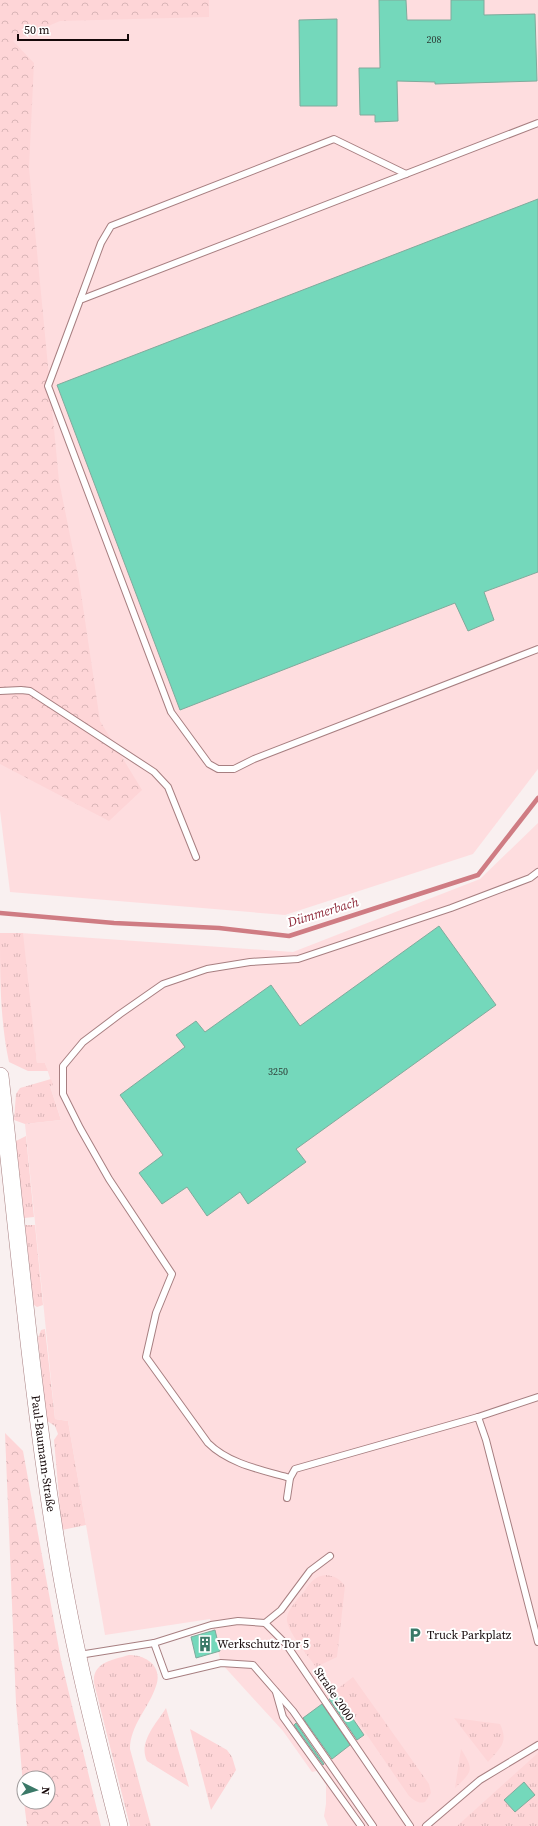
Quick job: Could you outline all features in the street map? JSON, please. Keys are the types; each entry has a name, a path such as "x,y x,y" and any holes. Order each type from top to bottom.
{"main road":[{"name":"Paul-Baumann-Straße","path":"0,1076 43,1457 60,1562 78,1656 119,1826"}],"lane":[{"path":"80,300 538,123"},
{"path":"406,174 334,139 111,226 101,243 48,386 171,712 209,764 218,769 234,769 254,759 538,649"},
{"path":"0,691 22,690 30,692 154,772 168,787 196,857"},
{"path":"290,1478 244,1464 218,1453 208,1443 146,1357 156,1313 172,1274 109,1179 63,1094 63,1066 84,1042 120,1014 163,984 207,969 250,962 298,959 457,906 530,878 538,872"},
{"path":"287,1498 290,1478 295,1469 478,1417 538,1397"},
{"path":"478,1417 488,1448 538,1642"},
{"path":"78,1656 154,1643 211,1625 238,1621 265,1623 282,1610 310,1571 330,1556"},
{"name":"Straße 2000","path":"265,1623 286,1644 410,1826"},
{"path":"154,1643 166,1676 221,1663 252,1665 275,1689 307,1730 373,1826"},
{"path":"275,1689 283,1717 361,1826"},
{"path":"426,1826 480,1780 538,1745"}],"shaded area":[{"path":"0,0 538,0 538,769 473,854 285,915 10,892 0,811"},
{"path":"538,823 538,1826 328,1826 324,1816 326,1804 326,1785 317,1771 312,1772 283,1731 221,1663 210,1619 105,1635 68,1421 55,1419 25,1124 61,1120 50,1086 52,1084 45,1063 37,1063 21,933 293,952 480,879"}],"green space":[{"path":"0,0 209,0 209,17 60,21 13,41 34,63 29,168 59,481 79,580 100,721 142,790 109,821 0,764"},
{"path":"0,933 23,933 37,1063 45,1063 48,1071 28,1071 9,1062 2,1014"},
{"path":"51,1079 53,1085 50,1086 61,1120 25,1124 14,1120 16,1094 20,1088"},
{"path":"26,1136 34,1217 24,1218 16,1141"},
{"path":"25,1225 35,1225 43,1305 37,1307 34,1305"},
{"path":"45,1329 55,1419 68,1421 86,1525 62,1530 54,1440 58,1434 55,1426 47,1421 38,1338 41,1330"},
{"path":"5,1433 23,1451 61,1660 101,1826 27,1826 25,1810 56,1810 56,1770 22,1770 16,1703"},
{"path":"326,1575 337,1578 345,1586 337,1657 316,1667 290,1630 287,1616 290,1609 310,1583 315,1578"},
{"path":"129,1655 142,1657 152,1663 158,1679 153,1694 136,1724 130,1749 151,1826 130,1826 94,1683 96,1670 100,1666"},
{"path":"353,1677 429,1784 431,1793 425,1802 418,1802 409,1796 336,1690"},
{"path":"166,1708 189,1787 147,1761 145,1754 146,1740"},
{"path":"454,1718 500,1724 504,1736 502,1745 488,1762"},
{"path":"190,1729 227,1750 232,1757 236,1770 211,1810"},
{"path":"461,1749 470,1766 470,1770 465,1778 455,1788"},
{"path":"538,1753 538,1826 457,1826"}],"building":[{"path":"379,0 406,0 407,20 451,20 451,0 484,0 484,15 535,14 537,81 435,84 435,82 397,81 398,121 375,122 375,115 360,115 359,68 380,68"},
{"path":"337,19 337,106 300,106 299,20"},
{"path":"538,199 538,572 484,592 494,620 468,631 455,603 180,710 57,385"},
{"path":"439,926 496,1005 296,1149 306,1162 248,1204 240,1192 207,1216 187,1187 162,1204 139,1173 163,1155 120,1095 185,1047 176,1035 196,1021 205,1032 271,985 300,1026"},
{"name":"Werkschutz Tor 5","path":"215,1630 220,1651 196,1658 191,1637"},
{"path":"336,1694 364,1735 357,1740 329,1699"},
{"path":"322,1704 350,1745 332,1759 303,1718"},
{"path":"296,1723 324,1764 323,1765 294,1725"},
{"path":"524,1782 535,1795 515,1812 504,1800"}],"waterway":[{"name":"Dümmerbach","path":"0,913 114,923 219,928 289,936 478,875 538,798"}],"place":[{"name":"Truck Parkplatz","path":"415,1635"},
{"name":"Werkschutz Tor 5","path":"205,1644"}]}
